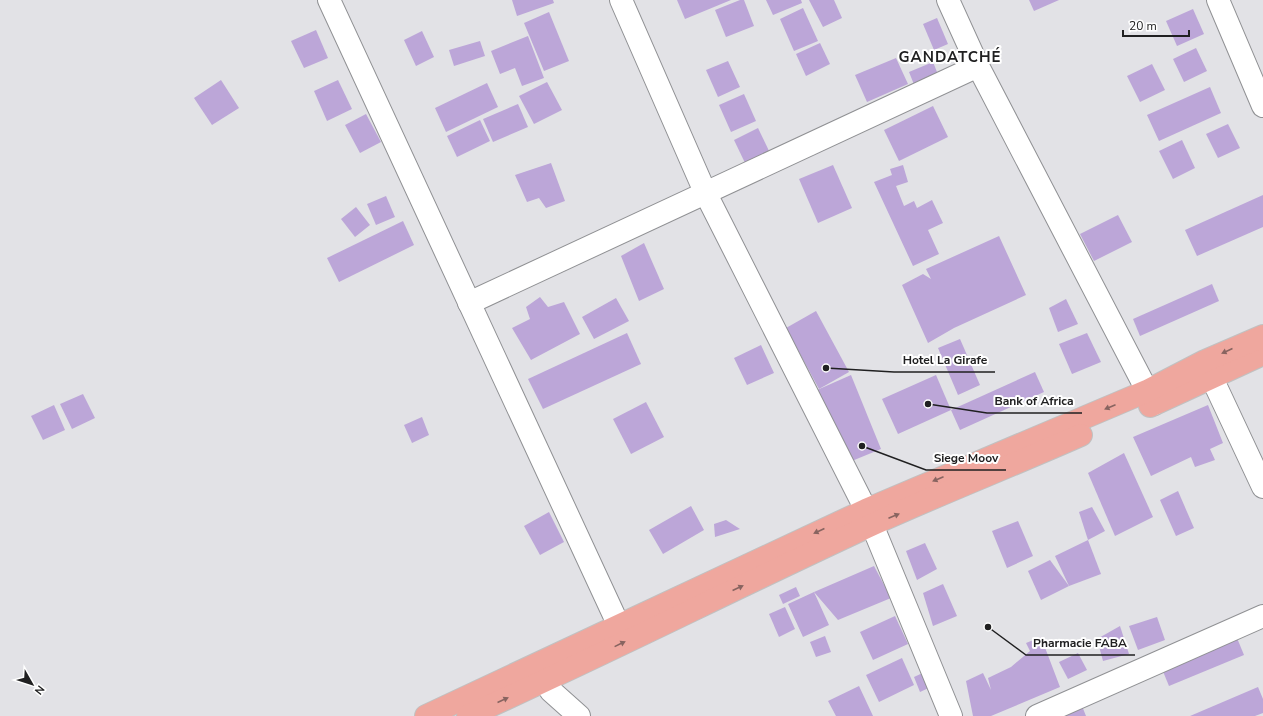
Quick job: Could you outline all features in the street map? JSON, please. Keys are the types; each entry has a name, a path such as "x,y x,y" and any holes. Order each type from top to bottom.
{"main road":[{"path":"1151,397 1205,361 1263,336"},
{"path":"468,716 619,626 869,517 1151,397 1212,376 1263,354"},
{"path":"426,716 626,641 869,517"}],"street":[{"path":"329,0 619,626"},
{"path":"621,0 705,192 869,517 951,716"},
{"path":"948,0 978,66 1151,397"},
{"path":"1218,0 1263,106"},
{"path":"469,303 978,66"},
{"path":"1212,376 1263,487"},
{"path":"1037,716 1263,616"},
{"path":"540,674 551,691 579,716"}],"building":[{"path":"512,0 553,0 554,3 517,16"},
{"path":"677,0 731,0 685,19"},
{"path":"740,0 744,0 754,26 726,37 715,10"},
{"path":"766,0 801,0 802,3 773,15"},
{"path":"809,0 834,0 842,18 823,27"},
{"path":"1029,0 1059,0 1034,11"},
{"path":"803,8 818,41 794,51 780,19"},
{"path":"1193,9 1204,34 1177,46 1166,21"},
{"path":"549,12 569,61 544,71 524,23"},
{"path":"937,18 948,44 934,50 923,24"},
{"path":"316,30 328,58 304,68 291,41"},
{"path":"422,31 434,57 416,66 404,40"},
{"path":"528,36 544,78 522,86 515,68 500,74 491,51"},
{"path":"480,41 485,56 454,66 449,50"},
{"path":"820,43 830,64 806,76 796,54"},
{"path":"1196,48 1207,71 1184,82 1173,59"},
{"path":"896,58 908,84 867,102 855,75"},
{"path":"728,61 740,87 718,97 706,70"},
{"path":"933,62 939,77 915,87 909,72"},
{"path":"1152,64 1165,90 1140,102 1127,76"},
{"path":"221,80 239,108 212,125 194,98"},
{"path":"338,80 352,109 327,121 314,91"},
{"path":"547,82 562,110 534,124 519,96"},
{"path":"487,83 498,107 446,132 435,108"},
{"path":"1210,87 1221,113 1159,141 1147,115"},
{"path":"744,94 756,121 731,132 719,105"},
{"path":"518,104 528,127 493,142 483,119"},
{"path":"933,106 948,137 899,161 884,130"},
{"path":"366,114 381,142 360,153 345,125"},
{"path":"480,120 490,141 457,157 447,136"},
{"path":"1228,124 1240,148 1218,158 1206,134"},
{"path":"758,128 770,153 746,165 734,140"},
{"path":"1182,140 1195,168 1173,179 1159,151"},
{"path":"551,163 565,201 546,208 539,198 527,202 515,175"},
{"path":"833,165 852,208 818,223 799,179"},
{"path":"903,165 908,182 896,186 904,206 914,201 917,208 932,200 943,223 928,230 939,254 913,266 874,182 892,175 890,169"},
{"path":"1263,195 1263,227 1197,256 1185,230"},
{"path":"386,196 395,217 376,225 367,204"},
{"path":"356,207 370,225 355,237 341,219"},
{"path":"1118,215 1132,242 1094,261 1080,234"},
{"path":"403,221 414,245 339,282 327,258"},
{"path":"999,236 1026,295 954,328 928,343 902,285 923,274 931,279 926,269"},
{"path":"644,243 664,289 639,301 621,256"},
{"path":"1212,284 1219,301 1140,336 1133,319"},
{"path":"540,297 548,307 564,302 580,334 531,360 512,328 530,319 526,307"},
{"path":"616,298 629,321 594,339 582,317"},
{"path":"1066,299 1078,324 1058,332 1049,308"},
{"path":"816,311 849,372 819,389 786,328"},
{"path":"627,333 641,364 543,409 528,379"},
{"path":"1087,333 1101,362 1072,374 1059,344"},
{"path":"960,339 980,385 958,395 938,348"},
{"path":"761,345 774,373 747,385 734,358"},
{"path":"1035,372 1044,392 960,430 951,410"},
{"path":"851,375 881,449 847,463 817,390"},
{"path":"936,375 951,410 898,434 882,399"},
{"path":"83,394 95,418 72,429 60,404"},
{"path":"646,402 664,437 631,454 613,419"},
{"path":"54,405 65,430 43,440 31,416"},
{"path":"1208,405 1223,443 1210,449 1215,460 1195,467 1191,457 1151,476 1133,437"},
{"path":"422,417 429,435 412,443 404,425"},
{"path":"1124,453 1153,517 1115,536 1088,473"},
{"path":"1178,491 1194,528 1176,536 1160,500"},
{"path":"691,506 704,530 663,554 649,530"},
{"path":"1092,507 1105,531 1088,540 1079,512"},
{"path":"549,512 564,542 540,555 524,526"},
{"path":"726,520 740,529 715,537 714,524"},
{"path":"1018,521 1033,556 1007,568 992,531"},
{"path":"1088,540 1101,574 1069,586 1055,556"},
{"path":"925,543 937,569 917,580 906,551"},
{"path":"1050,560 1069,586 1041,600 1028,571"},
{"path":"874,566 891,598 838,620 814,592"},
{"path":"943,584 957,616 933,626 923,593"},
{"path":"796,587 800,596 783,604 779,595"},
{"path":"814,592 829,625 803,637 788,604"},
{"path":"785,607 795,629 779,637 769,614"},
{"path":"895,616 908,644 873,660 860,632"},
{"path":"1157,617 1165,640 1138,650 1129,626"},
{"path":"1120,626 1129,654 1103,661 1097,639"},
{"path":"825,636 831,652 816,657 810,642"},
{"path":"1041,637 1060,687 991,716 973,716 966,681 983,673 991,690 988,678 1011,667 1030,651 1026,643"},
{"path":"1237,638 1244,655 1169,686 1162,669"},
{"path":"1078,653 1087,670 1068,679 1059,662"},
{"path":"902,658 914,685 879,702 866,675"},
{"path":"929,670 935,685 920,692 914,677"},
{"path":"859,686 873,716 836,716 828,701"},
{"path":"1258,687 1263,699 1263,713 1255,716 1190,716"},
{"path":"1082,706 1086,716 1059,716"}],"place":[{"name":"Hotel La Girafe","path":"826,368"},
{"name":"Bank of Africa","path":"928,404"},
{"name":"Siege Moov","path":"862,446"},
{"name":"Pharmacie FABA","path":"988,627"}],"district":[{"name":"GANDATCHÉ","path":"950,57"}]}
